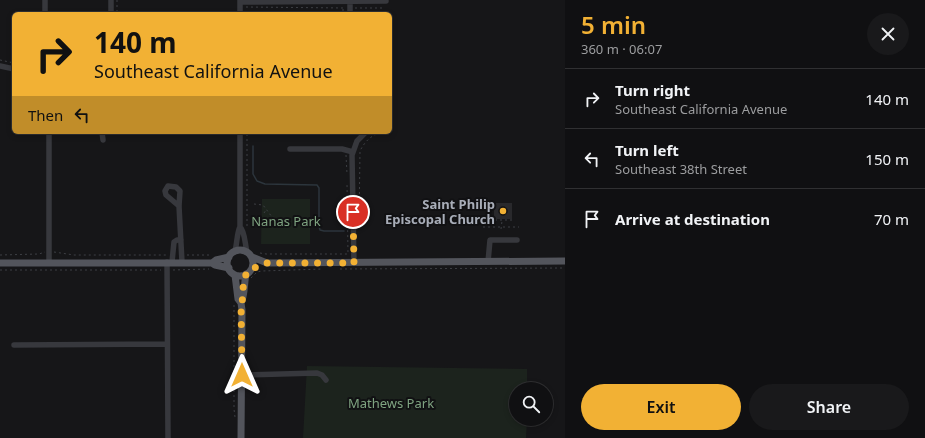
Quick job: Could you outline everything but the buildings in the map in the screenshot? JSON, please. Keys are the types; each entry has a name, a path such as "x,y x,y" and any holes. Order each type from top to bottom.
{"main road":[{"path":"212,263 216,260 229,257 235,251 239,250 252,254 267,263"},
{"path":"241,438 241,303 243,298 243,288 253,261 252,254"},
{"path":"229,257 229,268 235,275 238,287 238,299 241,303"},
{"path":"0,263 182,259 212,263 229,268"},
{"path":"235,275 243,275 267,263 565,261"}],"street":[{"path":"45,0 45,12"},
{"path":"111,0 111,12"},
{"path":"243,3 386,1"},
{"path":"350,2 350,11"},
{"path":"0,66 12,69"},
{"path":"49,134 49,263"},
{"path":"102,134 103,140"},
{"path":"235,251 238,242 238,230 240,227 240,134"},
{"path":"354,263 354,225 350,151 364,134"},
{"path":"290,149 350,151"},
{"path":"179,206 182,259"},
{"path":"240,227 243,230 244,242 252,254"},
{"path":"168,438 167,344 170,260 174,242 181,240"},
{"path":"488,262 490,240 517,240"},
{"path":"14,345 167,344"},
{"path":"242,375 318,374 322,375 326,380"}],"path":[{"path":"117,0 117,12"},
{"path":"343,2 343,12"},
{"path":"243,3 343,8 350,11 385,8"},
{"path":"0,60 12,63"},
{"path":"247,134 247,229"},
{"path":"354,225 359,225 360,151 371,137 379,134"},
{"path":"347,177 346,157 350,151"},
{"path":"252,254 348,254 347,183"},
{"path":"254,204 263,205 273,218 279,219"},
{"path":"264,213 266,209"},
{"path":"495,220 513,220"},
{"path":"502,220 502,229"},
{"path":"484,228 519,227"},
{"path":"0,255 39,254 49,252 74,255 170,260"},
{"path":"182,259 212,255"},
{"path":"262,271 326,268"},
{"path":"336,268 565,268"}],"green space":[{"name":"Nanas Park","path":"262,199 310,199 310,244 261,244"},
{"name":"Mathews Park","path":"307,366 527,369 527,382 509,382 509,426 527,426 526,438 303,438"}],"waterway":[{"path":"253,146 253,174 257,181 265,184 317,185 319,188 320,230 344,231"}],"place":[{"name":"Saint Philip Episcopal Church","path":"503,211"}],"route":[{"path":"242,375 241,303 246,274 251,269 267,263 354,263 353,212"}]}
